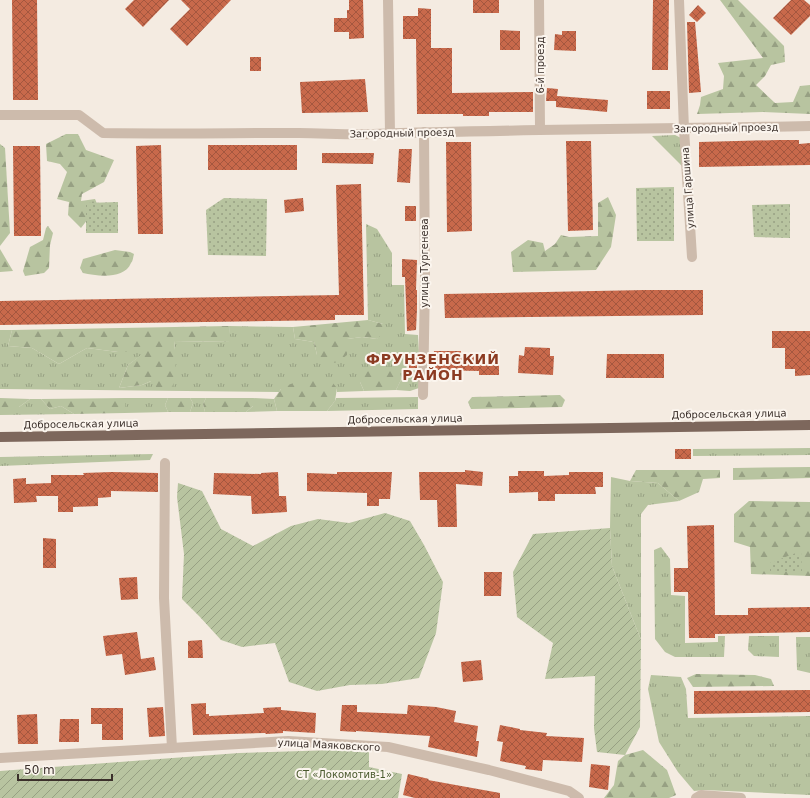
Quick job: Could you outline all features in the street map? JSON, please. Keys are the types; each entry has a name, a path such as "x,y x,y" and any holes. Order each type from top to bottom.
{"main road":[{"name":"Добросельская улица","path":"0,437 810,425"}],"street":[{"path":"388,0 390,133"},
{"name":"6-й проезд","path":"539,0 540,129"},
{"name":"улица Гаршина","path":"679,0 684,128 692,257"},
{"name":"Загородный проезд","path":"0,116 79,115 103,133 373,134 494,132 540,129 810,126"},
{"name":"улица Тургенева","path":"423,395 425,282 424,132"},
{"path":"165,463 164,598 172,748"},
{"name":"улица Маяковского","path":"0,758 288,741 388,747 489,770 569,792 579,798"},
{"path":"696,798 701,795 741,798"}],"green space":[{"path":"720,0 738,0 784,46 785,62 771,65 765,76 756,85 775,103 793,102 800,86 810,85 810,114 763,112 697,114 701,97 723,89 724,76 718,63 763,58"},
{"path":"66,134 78,134 86,150 114,160 104,182 82,194 81,201 95,199 98,206 81,228 68,215 69,202 57,199 67,172 60,164 47,161 46,144"},
{"path":"675,135 681,138 682,166 652,136"},
{"path":"0,144 5,148 10,233 0,246"},
{"path":"674,187 674,241 637,241 636,188"},
{"path":"608,197 616,215 611,247 596,270 513,272 511,252 528,240 543,243 545,251 555,244 561,235 569,237 598,236 598,203"},
{"path":"224,198 267,199 266,256 208,255 206,210"},
{"path":"118,202 118,233 86,233 86,203"},
{"path":"790,204 790,238 754,237 752,205"},
{"path":"366,224 377,229 392,253 392,285 404,285 405,334 418,335 419,353 405,354 407,371 420,370 419,388 410,391 396,390 402,378 360,382 364,391 337,392 337,388 281,389 279,392 0,389 0,330 12,330 8,346 32,348 59,364 87,348 118,352 146,352 128,365 119,388 142,385 151,381 175,350 174,341 230,342 229,326 293,327 295,339 314,342 317,355 347,355 347,339 362,337 377,339 383,324 368,320"},
{"path":"48,226 53,233 50,245 49,268 44,273 25,276 23,271 30,247 43,240 46,228"},
{"path":"0,249 13,271 0,272"},
{"path":"115,250 134,254 132,262 123,272 110,276 83,273 80,268 83,259"},
{"path":"368,320 383,324 383,333 377,339 362,337 347,339 347,355 338,362 323,365 317,355 314,342 295,339 293,327"},
{"path":"229,326 231,342 174,341 176,380 170,389 158,389 151,381 142,385 119,388 128,365 145,352 118,352 87,348 59,364 32,348 8,346 12,330"},
{"path":"371,369 397,370 402,378 396,390 364,391 360,382 362,375"},
{"path":"299,380 332,382 337,388 335,401 327,411 277,411 274,399 281,389"},
{"path":"560,395 565,400 562,407 471,409 468,402 472,397"},
{"path":"418,397 418,409 327,411 336,398"},
{"path":"0,398 30,399 19,407 0,407"},
{"path":"125,398 168,398 165,405 168,412 125,413"},
{"path":"125,398 125,413 74,414 61,406 50,409 41,399"},
{"path":"168,398 190,398 193,403 190,412 168,412 165,405"},
{"path":"190,398 206,398 203,404 205,412 190,412 193,403"},
{"path":"206,398 253,398 253,406 246,412 205,412 203,404"},
{"path":"253,398 274,399 277,411 246,412 253,406"},
{"path":"30,399 41,399 50,409 61,406 74,414 0,415 0,407 19,407"},
{"path":"810,448 810,455 693,456 693,449"},
{"path":"153,454 150,460 0,466 0,457"},
{"path":"810,467 810,478 733,480 733,468"},
{"path":"636,470 720,470 720,478 703,479 699,492 679,501 658,483 630,481"},
{"path":"611,477 630,481 658,483 679,501 648,505 641,514 641,640 612,566 610,528"},
{"path":"178,483 202,491 221,529 253,546 291,526 318,519 349,523 385,513 410,521 443,582 436,633 419,678 382,684 350,685 317,691 289,682 275,643 242,647 221,640 182,599 184,554 177,497"},
{"path":"749,501 810,502 810,576 751,574 750,547 734,542 734,514"},
{"path":"610,528 612,566 641,640 640,727 625,755 597,752 594,728 595,676 545,679 553,643 517,617 513,572 533,534"},
{"path":"661,547 670,559 671,595 685,596 685,643 718,642 718,636 725,636 724,657 675,657 665,652 655,639 654,550"},
{"path":"801,551 802,571 770,572 770,563"},
{"path":"749,636 779,636 779,657 754,656 748,650"},
{"path":"796,637 810,637 810,673 797,670"},
{"path":"696,674 755,675 771,679 774,686 693,687 687,678"},
{"path":"651,675 681,677 686,689 688,718 810,716 810,795 705,790 694,791 678,772 659,742 648,689"},
{"name":"СТ «Локомотив-1»","path":"369,749 369,767 402,774 398,798 0,798 0,771 239,753"},
{"path":"643,750 667,770 676,795 669,798 604,798 614,785 618,761 625,755"}],"building":[{"path":"12,0 37,0 38,100 13,100"},
{"path":"134,0 169,0 143,27 125,9"},
{"path":"181,0 231,0 187,46 170,29 190,9"},
{"path":"349,0 363,0 364,38 349,39 349,32 334,32 334,18 347,18"},
{"path":"473,0 499,0 499,13 473,13"},
{"path":"653,0 669,0 668,70 652,70"},
{"path":"791,0 804,0 810,5 810,16 791,35 773,18"},
{"path":"698,5 706,13 697,22 689,15"},
{"path":"418,8 431,9 431,48 452,48 452,93 533,92 533,112 489,112 489,116 463,116 463,114 417,114 416,39 403,39 403,16 418,16"},
{"path":"687,22 695,22 701,92 689,93"},
{"path":"500,30 520,31 520,50 500,50"},
{"path":"562,31 576,31 576,51 554,50 555,34 562,35"},
{"path":"250,57 261,57 261,71 250,71"},
{"path":"365,79 368,112 302,113 300,82"},
{"path":"547,88 558,89 557,96 608,100 607,112 556,107 556,101 546,101"},
{"path":"647,91 670,91 670,109 647,109"},
{"path":"799,140 799,144 810,143 810,165 699,167 699,142"},
{"path":"566,141 591,141 593,230 568,231"},
{"path":"446,142 471,142 472,231 447,232"},
{"path":"161,145 163,234 138,234 136,146"},
{"path":"208,145 297,145 297,170 208,170"},
{"path":"13,146 40,146 41,236 14,236"},
{"path":"399,149 412,149 410,183 397,182"},
{"path":"322,153 374,153 373,164 322,163"},
{"path":"361,184 364,315 335,315 335,320 0,325 0,301 339,295 336,185"},
{"path":"303,198 304,211 285,213 284,200"},
{"path":"405,206 416,206 416,221 405,221"},
{"path":"402,259 417,260 416,330 407,331 405,277 402,277"},
{"path":"703,290 703,315 445,318 444,294"},
{"path":"772,331 810,331 810,375 795,376 795,369 785,369 785,348 772,348"},
{"path":"525,347 550,348 550,356 554,356 553,375 518,373 519,355 524,356"},
{"path":"434,351 461,351 461,356 499,356 499,375 479,375 479,371 433,370 433,367 430,367 430,357 433,357"},
{"path":"607,354 664,354 664,378 606,378"},
{"path":"409,357 417,357 417,368 409,368"},
{"path":"675,449 691,449 691,459 675,459"},
{"path":"465,470 483,472 482,486 456,484 457,527 438,527 437,500 420,500 419,472 465,472"},
{"path":"518,471 544,471 544,476 569,475 569,472 603,472 603,487 595,487 596,494 555,494 555,501 538,501 538,492 509,493 509,476 518,476"},
{"path":"278,472 279,496 286,496 287,512 252,514 251,496 213,494 214,473 261,474"},
{"path":"337,472 392,472 390,499 379,499 379,506 367,506 367,493 307,491 307,473 337,474"},
{"path":"83,473 158,473 158,492 111,491 111,497 98,498 98,506 73,507 73,512 58,512 58,496 36,496 37,502 14,503 13,479 26,478 26,484 51,483 51,475 84,475"},
{"path":"714,525 715,615 748,615 748,608 810,607 810,632 715,634 715,638 689,638 688,592 674,592 674,568 688,568 687,526"},
{"path":"43,538 56,539 56,568 43,568"},
{"path":"484,572 502,572 501,596 484,596"},
{"path":"137,577 138,599 121,600 119,578"},
{"path":"137,632 141,659 154,657 156,670 125,675 122,654 106,656 103,636"},
{"path":"202,640 203,658 188,658 188,641"},
{"path":"481,660 483,680 463,682 461,662"},
{"path":"810,690 810,712 694,714 694,691"},
{"path":"206,703 206,714 209,714 209,716 264,713 263,708 281,707 281,710 316,713 315,733 283,731 283,733 266,734 193,735 191,704"},
{"path":"342,705 357,705 357,712 407,714 408,705 436,707 456,711 454,722 478,726 476,741 479,741 477,757 428,747 430,736 340,731"},
{"path":"163,707 165,736 149,737 147,708"},
{"path":"91,708 123,708 123,740 102,740 102,724 91,724"},
{"path":"37,714 38,744 18,744 17,715"},
{"path":"60,719 79,719 79,742 59,742"},
{"path":"500,725 520,730 547,733 546,736 584,738 582,762 543,760 542,771 525,769 526,766 500,761 503,742 497,741"},
{"path":"591,764 610,766 608,790 589,787"},
{"path":"408,774 429,779 428,780 500,793 500,798 415,798 403,795"}],"district":[{"name":"ФРУНЗЕНСКИЙ РАЙОН","path":"433,368"}]}
